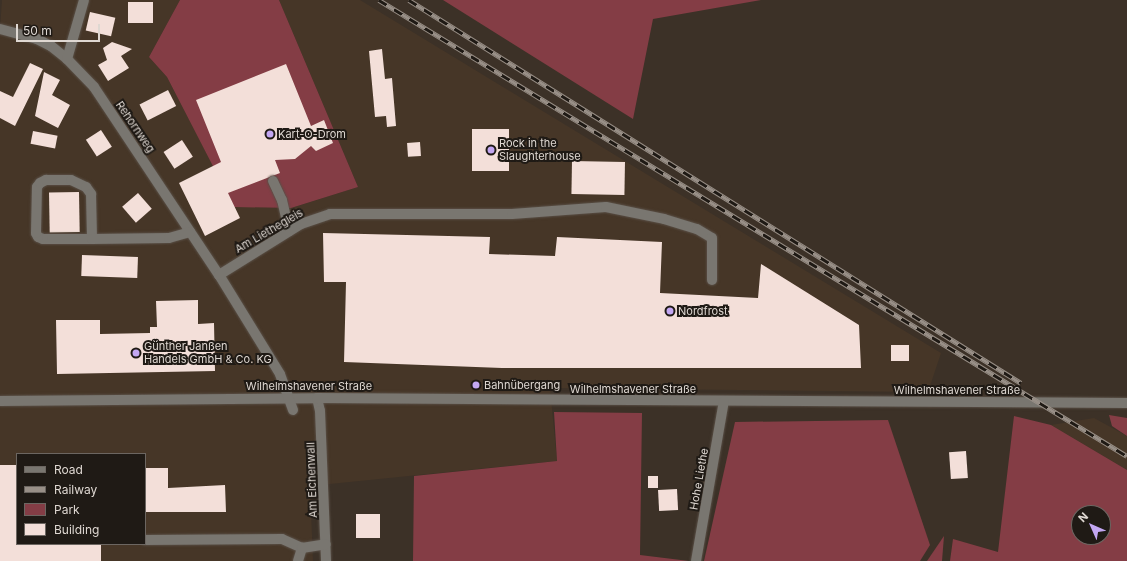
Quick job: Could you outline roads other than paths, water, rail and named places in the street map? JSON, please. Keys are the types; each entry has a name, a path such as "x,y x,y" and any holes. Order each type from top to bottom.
{"street":[{"path":"67,59 84,0"},
{"name":"Rehornweg","path":"0,29 37,39 67,59 94,87 219,275"},
{"path":"92,239 91,194 86,187 71,180 46,180 40,183 37,187 36,234 38,237 43,239 92,239 169,238 190,232"},
{"path":"273,181 282,200 289,231"},
{"name":"Am Liethegleis","path":"219,275 301,224 330,214 512,214 606,208 664,219 696,229 712,238 712,280"},
{"path":"219,275 280,374 293,410"},
{"name":"Wilhelmshavener Straße","path":"0,401 317,398 1050,401 1127,403"},
{"name":"Am Eichenwall","path":"317,398 320,411 326,561"},
{"name":"Hohe Liethe","path":"696,561 724,400"},
{"path":"146,540 282,539 302,548 326,544"},
{"path":"298,561 302,548"}],"railway":[{"path":"379,0 1127,456"},
{"path":"409,0 1021,383"}],"place":[{"name":"Kart-O-Drom","path":"270,134"},
{"name":"Rock in the Slaughterhouse","path":"491,150"},
{"name":"Nordfrost","path":"670,311"},
{"name":"Günther Janßen Handels GmbH & Co. KG","path":"136,353"},
{"name":"Bahnübergang","path":"476,385"}]}
